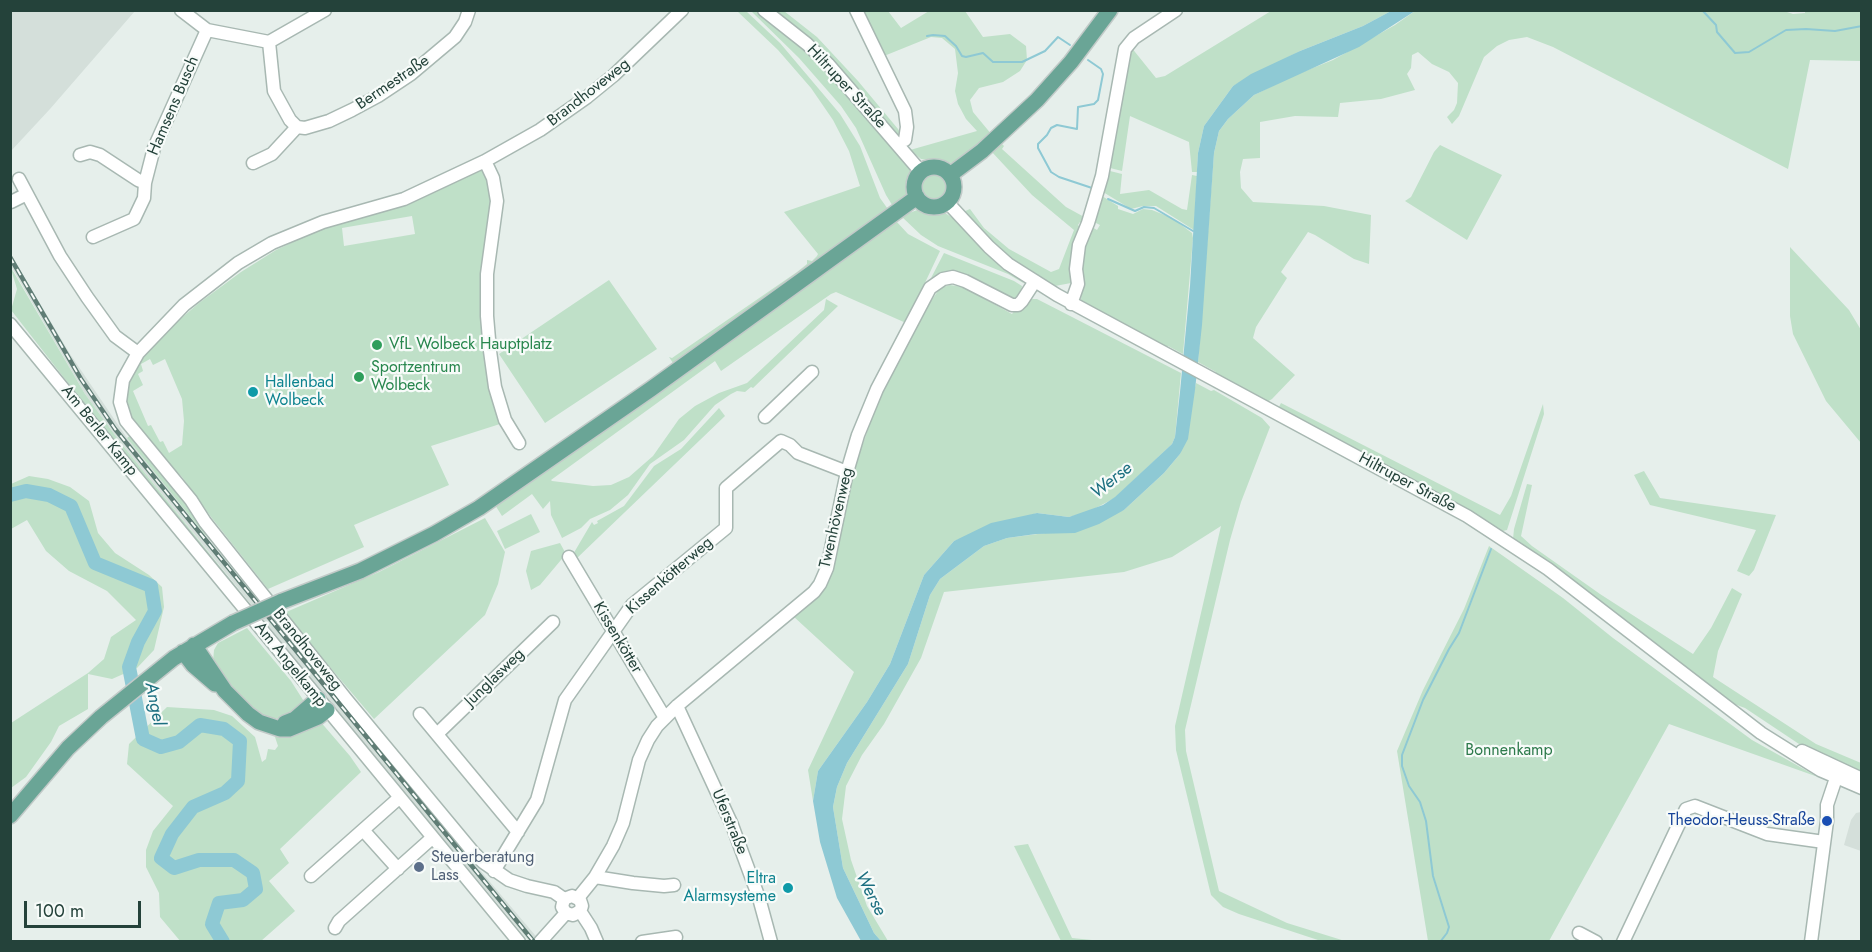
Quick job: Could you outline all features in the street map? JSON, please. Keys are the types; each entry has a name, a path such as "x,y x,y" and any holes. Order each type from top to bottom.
{"main road":[{"path":"950,175 982,151 1037,100 1071,62 1110,10"},
{"path":"935,167 941,168 950,175 954,188 952,196 941,206 927,206 917,197 914,184 921,172 935,167"},
{"path":"10,816 68,748 101,717 188,649 233,623 360,571 434,534 479,508 623,409 917,197"},
{"path":"188,649 251,717 274,727 323,704"}],"street":[{"path":"181,10 207,30 269,42 325,10"},
{"name":"Bermestraße","path":"297,127 305,128 329,121 378,96 411,74 454,37 465,22 469,10"},
{"name":"Brandhoveweg","path":"564,899 554,892 509,880 494,871 473,852 346,699 205,522 191,500 126,421 120,402 123,380 138,353 170,318 198,293 238,263 272,243 323,222 404,199 485,161 540,130 586,97 637,54 682,10"},
{"name":"Hiltruper Straße","path":"764,10 828,64 921,172"},
{"name":"Hiltruper Straße","path":"856,10 905,111 907,127 905,140"},
{"path":"1071,304 1077,291 1076,269 1079,245 1102,176 1125,49 1134,38 1176,10"},
{"name":"Hamsens Busch","path":"93,237 134,219 144,198 145,183 154,148 207,30"},
{"path":"253,163 272,154 297,127 290,120 274,91 269,42"},
{"path":"80,155 90,152 100,155 145,183"},
{"path":"485,161 493,178 497,201 487,274 490,351 495,387 505,420 519,443"},
{"path":"19,178 60,256 87,297 115,336 138,353"},
{"path":"11,202 27,194"},
{"name":"Hiltruper Straße","path":"947,202 1008,264 1071,304 1467,516 1548,569 1719,700 1862,788"},
{"name":"Twenhövenweg","path":"578,898 595,877 614,846 623,823 639,760 648,740 665,718 678,706 814,592 820,584 827,568 847,472 858,435 877,389 930,288 943,279 953,277 1012,305 1018,305 1035,281"},
{"name":"Am Berler Kamp","path":"12,330 181,531"},
{"path":"765,417 812,372"},
{"name":"Kissenkötterweg","path":"613,632 632,605 726,528 726,488 781,441 790,445 798,453 847,472"},
{"name":"Am Angelkamp","path":"181,531 519,942"},
{"name":"Kissenkötter","path":"569,557 665,718"},
{"name":"Junglasweg","path":"437,734 553,622"},
{"path":"494,871 537,800 565,700 613,632"},
{"name":"Uferstraße","path":"678,706 732,825 759,898 771,942"},
{"path":"420,714 518,832"},
{"path":"1811,942 1827,821 1842,775"},
{"name":"Hiltruper Straße","path":"1842,775 1862,779"},
{"path":"311,876 399,798"},
{"path":"1623,942 1686,810 1695,807 1767,834 1824,842"},
{"path":"363,830 398,868"},
{"path":"335,928 339,921 432,838"},
{"path":"595,877 633,884 674,885"},
{"path":"566,914 562,907 564,899 572,896 578,898 581,903 580,911 597,942"},
{"path":"566,914 573,915 580,911"},
{"path":"540,942 566,914"},
{"path":"1579,933 1596,942"},
{"path":"642,942 676,937"}],"shaded area":[{"path":"11,11 135,11 11,151"},
{"path":"10,253 70,354 127,438 379,751 540,941 529,941 374,757 120,442 85,394 11,266"},
{"path":"1862,812 1861,851 1844,845 1851,820 1856,813"}],"green space":[{"path":"1781,10 1793,14 1805,13 1805,11 1861,11 1861,61 1810,60 1788,169 1553,47 1527,37 1509,40 1484,57 1459,116 1452,124 1447,117 1457,103 1458,83 1449,72 1432,64 1418,52 1412,55 1411,68 1407,74 1415,90 1381,99 1340,103 1338,117 1295,116 1260,122 1260,158 1243,159 1240,172 1241,188 1253,202 1324,206 1371,215 1369,264 1354,259 1308,232 1281,272 1287,278 1256,327 1253,338 1295,375 1267,402 1215,376 1216,372 1198,362 1214,153 1219,131 1228,119 1254,95 1333,60 1415,11"},
{"path":"737,11 746,11 780,43 840,114 860,146 880,198 890,212 675,366 669,357 672,358 797,272 807,264 807,260 812,261 817,256 818,254 784,212 860,186 849,151 833,120 811,88 778,50"},
{"path":"751,11 758,11 812,54 900,154 910,170 910,186 905,198 894,208 856,128 841,106 799,58"},
{"path":"770,11 784,11 817,37 898,129 910,150"},
{"path":"861,11 888,11 901,28 929,11 965,11 983,37 1010,34 1026,46 1027,60 1020,71 1003,82 979,88 970,100 973,112 992,135 962,159 951,163 921,159 910,150 977,131 966,119 958,104 955,91 958,73 955,49 942,38 931,37 884,56"},
{"path":"1271,11 1391,11 1363,26 1300,51 1233,86 1204,126 1198,153 1197,172 1192,172 1189,142 1130,116 1122,171 1106,167 1131,47 1156,78 1165,76"},
{"path":"1000,142 1004,146 1002,149 1066,207 1086,218 1078,225 1083,230 1071,283 1055,286 1031,273 998,248 963,212 970,209 984,228 1009,249 1051,272 1059,269 1074,230 1032,195 991,151"},
{"path":"1440,145 1502,175 1467,240 1405,201 1411,197 1434,152"},
{"name":"Sportzentrum Wolbeck","path":"482,170 485,172 493,203 487,316 505,420 500,424 431,446 449,485 354,525 364,547 268,589 182,477 165,461 131,418 126,405 127,382 144,354 157,339 199,303 241,272 276,250 321,229 411,203","holes":["412,216 415,234 344,246 342,228","150,359 153,365 165,359 182,399 184,421 182,445 169,453 151,425 148,426 133,391 143,385 138,374 143,371 141,364"]},
{"path":"1106,170 1122,174 1120,194 1149,190 1187,210 1192,175 1197,176 1194,230 1156,206 1131,209 1103,192"},
{"path":"934,172 945,176 949,187 945,198 934,202 923,198 919,187 923,176"},
{"path":"1102,196 1118,206 1118,209 1133,214 1143,209 1172,218 1192,233 1183,354 1168,346 1165,349 1084,305 1081,301 1083,247 1092,227 1097,230 1100,225 1093,220"},
{"path":"920,209 945,213 956,220 1025,284 1008,274 938,246 921,235 901,216"},
{"path":"896,221 908,234 940,251 906,323 836,292 831,294 721,371 715,361 551,480 593,486 611,485 629,477 653,456 679,419 695,406 719,393 747,383 824,310 826,299 838,306 753,388 745,392 737,391 715,405 684,440 650,464 628,495 610,510 590,519 581,528 562,538 551,515 550,501 543,509 532,494 502,516 495,505"},
{"path":"1790,247 1849,310 1861,330 1861,443 1826,401 1793,334 1790,316"},
{"path":"944,253 1014,281 1022,286 1021,293 1016,299 1009,298 967,275 953,272 930,280"},
{"path":"10,266 85,394 120,442 250,604 248,605 78,398 11,310 17,289"},
{"path":"609,280 657,349 545,423 499,354"},
{"path":"950,285 963,287 1012,314 1031,299 1037,299 1181,373 1175,437 1172,444 1115,498 1088,512 1069,517 1037,513 954,541 924,575 890,664 867,702 818,771 813,801 808,770 854,672 793,616 823,588 852,475 880,395 927,307 940,288"},
{"path":"1196,383 1211,391 1214,390 1262,418 1270,427 1241,502 1230,540 1185,730 1186,751 1219,891 1287,923 1345,941 1321,941 1239,914 1223,907 1211,895 1176,750 1175,726 1221,526 1172,557 1124,572 944,592 921,658 884,724 862,755 846,786 842,819 851,860 867,906 888,941 881,941 874,933 843,868 833,807 837,787 847,763 908,664 930,595 940,579 984,546 1007,538 1053,532 1124,510 1164,473 1180,454"},
{"path":"1281,403 1500,515 1511,496 1543,404 1544,414 1507,530 1503,531 1282,411 1279,407"},
{"path":"719,408 725,416 575,560 572,556 592,522 594,525 598,523 597,521 624,506 654,466 681,449"},
{"path":"132,434 173,483 208,533 205,535 127,438"},
{"path":"1644,471 1660,498 1776,515 1754,570 1749,576 1737,571 1756,530 1650,505 1634,475"},
{"path":"29,476 48,479 70,487 89,501 98,533 115,553 149,575 162,587 164,607 154,650 137,668 112,679 88,674 88,709 59,726 51,742 26,777 11,788 11,723 88,673 104,659 111,637 136,620 107,591 69,571 46,551 27,520 11,529 11,484"},
{"path":"1527,484 1532,485 1521,536 1600,594 1693,654 1711,628 1732,588 1742,594 1718,651 1713,677 1816,744 1861,763 1861,776 1817,756 1745,708 1734,704 1513,539"},
{"path":"531,514 540,532 505,549 497,531"},
{"path":"485,518 505,552 498,584 485,615 374,719 284,613 379,572"},
{"path":"560,543 566,554 540,585 531,590 526,571 531,551"},
{"name":"Bonnenkamp","path":"1489,546 1563,598 1613,638 1752,740 1818,777 1669,724 1549,941 1428,941 1397,751 1423,690 1464,609"},
{"path":"247,628 291,681 305,703 280,719 265,717 250,708 213,662 214,650 218,643"},
{"path":"167,707 214,710 232,716 255,737 262,762 266,759 268,749 275,750 278,746 275,737 302,729 319,720 361,772 280,849 289,863 269,881 295,911 261,941 181,942 160,917 159,893 146,867 146,850 153,831 173,806 127,764 129,744"},
{"path":"1028,844 1072,938 1102,941 1061,941 1014,846"}],"water":[{"path":"1391,11 1415,11 1359,47 1254,95 1228,119 1219,131 1214,153 1195,390 1188,439 1180,454 1164,473 1124,510 1099,524 1075,533 1036,534 1007,538 984,546 940,579 930,595 908,664 847,763 837,787 833,807 843,868 874,933 881,941 861,941 837,898 820,842 813,801 818,771 867,702 890,664 924,575 954,541 991,523 1037,513 1069,517 1103,505 1115,497 1172,444 1175,437 1190,286 1198,153 1204,126 1233,86 1251,74 1300,51 1363,26"}],"waterway":[{"path":"1702,10 1716,25 1717,32 1735,53 1749,52 1786,30 1835,31 1862,26"},
{"path":"927,36 945,36 956,46 962,56 983,53 993,62 1022,62 1045,51 1058,37 1070,45"},
{"path":"1088,60 1101,69 1103,74 1098,100 1094,104 1078,107 1077,129 1057,125 1051,128 1038,144 1038,148 1051,172 1092,188"},
{"path":"1108,199 1135,211 1144,207 1154,208 1193,231"},
{"name":"Angel","path":"10,495 26,491 49,495 71,506 95,563 151,586 155,611 138,642 129,667 143,739 161,747 179,742 200,725 224,729 240,741 238,781 225,793 193,807 172,834 161,858 174,868 199,860 234,860 253,873 256,889 243,900 219,903 212,924 223,942"},
{"path":"1440,942 1449,927 1433,876 1426,821 1420,802 1409,786 1402,766 1402,755 1423,700 1459,633 1491,549"}],"railway":[{"path":"10,257 81,379 115,429 534,942"}],"place":[{"name":"VfL Wolbeck Hauptplatz","path":"377,345"},
{"name":"Sportzentrum Wolbeck","path":"359,377"},
{"name":"Hallenbad Wolbeck","path":"253,392"},
{"name":"Theodor-Heuss-Straße","path":"1827,821"},
{"name":"Steuerberatung Lass","path":"419,867"},
{"name":"Eltra Alarmsysteme","path":"788,888"}],"water label":[{"name":"Werse","path":"1112,481"},
{"name":"Werse","path":"870,894"}]}
